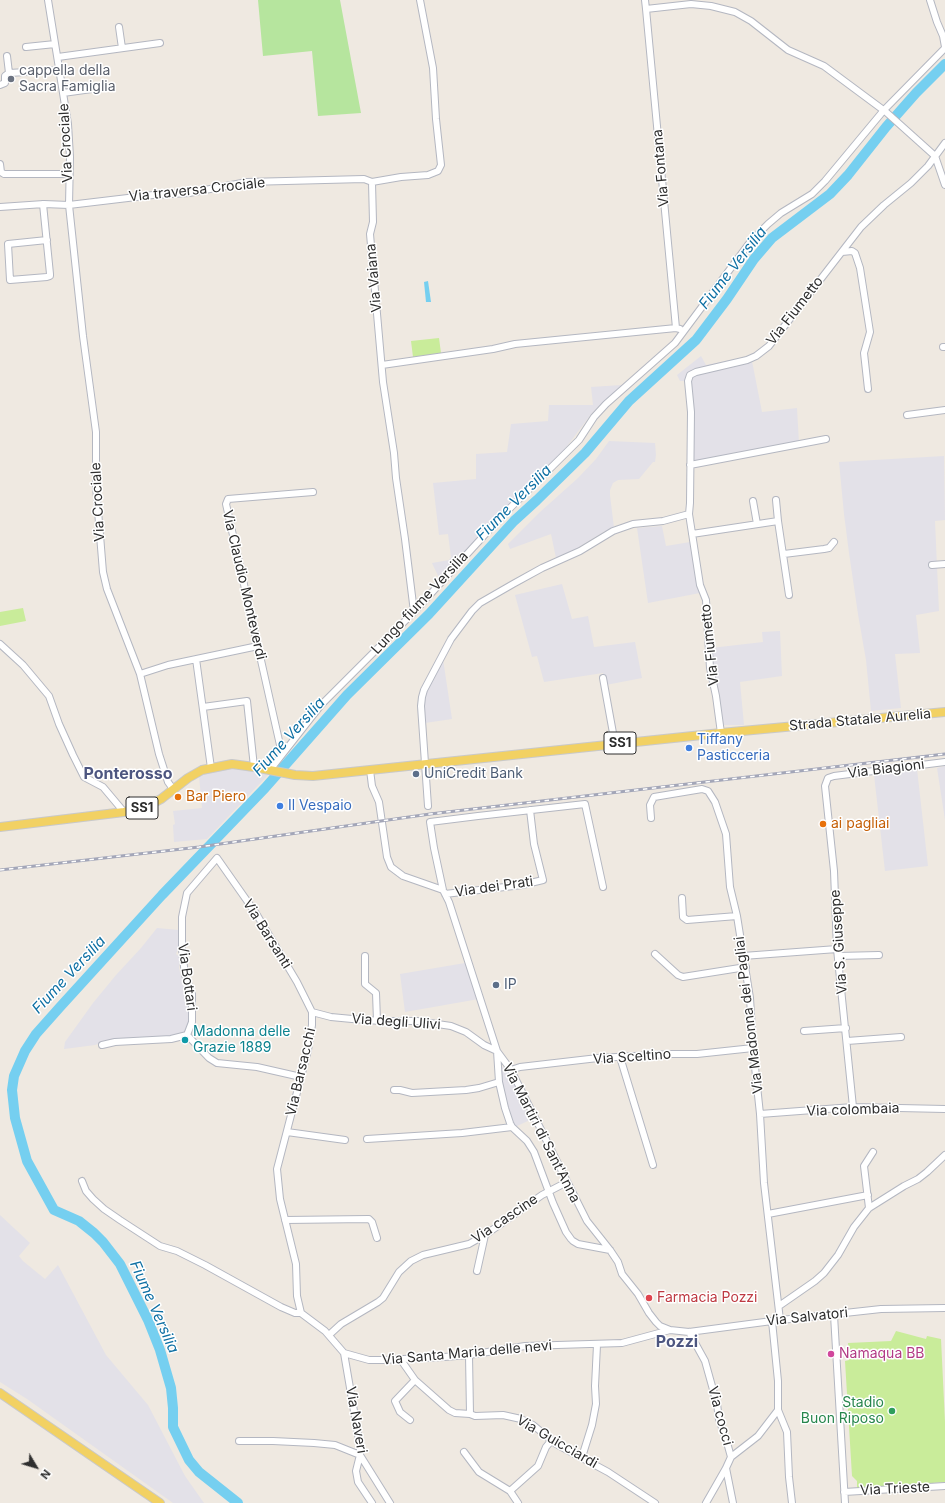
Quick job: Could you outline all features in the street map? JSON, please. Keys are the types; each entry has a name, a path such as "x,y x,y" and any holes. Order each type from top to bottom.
{"main road":[{"name":"Strada Statale Aurelia","path":"0,827 124,812 150,805 202,770 232,764 295,775 312,776 721,732 945,712"},
{"path":"0,1393 160,1503"}],"street":[{"name":"Via Crociale","path":"48,0 68,124 70,157 69,205 83,338 96,432 96,486 103,572 107,589 140,674 159,754 168,782 173,789"},
{"path":"372,182 401,177 428,175 438,171 441,165 436,119 433,68 420,0"},
{"path":"645,0 646,9 691,4 710,6 735,12 751,21 788,50 824,66 885,111 935,156 945,185"},
{"path":"885,111 945,48 943,36 930,0"},
{"name":"Via Fontana","path":"646,9 676,328"},
{"path":"119,27 122,48"},
{"path":"58,57 160,43"},
{"path":"26,47 55,44"},
{"path":"0,85 5,83 5,76 8,73 7,56"},
{"path":"8,73 60,70"},
{"path":"63,93 99,88"},
{"name":"Lungo fiume Versilia","path":"272,770 282,754 321,705 414,612 501,517 579,440 594,417 606,404 675,343 685,332 693,318 751,241 768,224 782,213 812,194 885,111"},
{"name":"Via Fiumetto","path":"721,732 710,668 706,600 700,585 689,514 691,412 688,381 690,375 696,372 747,360 756,356 769,346 861,227 884,205 912,183 945,144"},
{"path":"0,164 1,172 4,174 69,174"},
{"name":"Via traversa Crociale","path":"69,205 153,195 189,193 248,182 364,179 372,182"},
{"name":"Via Vaiana","path":"372,182 373,222 370,234 371,254 383,388 394,447 397,486 414,612"},
{"path":"0,207 43,204 69,205"},
{"path":"43,204 47,240 50,274 49,276 10,280 8,244 47,240"},
{"path":"842,252 855,253 860,268 870,332 864,353 868,388"},
{"path":"382,365 493,349 515,344 676,328 685,332"},
{"path":"907,414 945,410"},
{"path":"690,465 826,439"},
{"name":"Via Claudio Monteverdi","path":"282,754 226,504 228,500 313,492"},
{"path":"776,500 790,595"},
{"path":"753,501 757,524"},
{"path":"428,806 421,706 424,690 451,639 480,603 542,568 580,551 613,531 633,524 663,521 689,514"},
{"path":"692,534 778,521"},
{"path":"784,554 829,548 834,542"},
{"path":"932,565 945,564"},
{"path":"0,644 23,665 49,696 65,737 84,777 103,786 124,812"},
{"path":"140,674 168,665 258,646"},
{"path":"196,659 211,768"},
{"path":"603,678 615,744"},
{"path":"203,707 247,701 254,767"},
{"name":"Via Biagioni","path":"828,778 945,762"},
{"path":"370,770 372,786 379,802 387,857 391,867 403,876 444,892"},
{"name":"Via S. Giuseppe","path":"828,778 825,786 825,792 834,871 837,949 854,1107"},
{"name":"Via Madonna dei Pagliai","path":"650,818 650,804 654,797 702,789 708,791 715,802 726,834 730,887 737,916 750,998 753,1048 760,1114 764,1183 780,1320"},
{"path":"530,810 585,804 604,887"},
{"name":"Via dei Prati","path":"444,892 522,885 543,880 534,844 530,810"},
{"name":"Via Martiri di Sant'Anna","path":"530,810 430,822 444,892 498,1050 511,1070 587,1221 610,1250 618,1262 622,1274 638,1294 649,1313 660,1326 670,1330"},
{"name":"Via Barsanti","path":"217,858 257,915 297,982 312,1012"},
{"name":"Via Bottari","path":"187,1035 192,1022 192,994 185,975 182,950 182,917 187,893 217,858"},
{"path":"682,898 683,917 687,920 737,916"},
{"path":"744,956 837,949"},
{"path":"655,954 683,978 746,967"},
{"path":"838,956 879,955"},
{"path":"365,956 366,984 376,994 377,1021"},
{"name":"Via degli Ulivi","path":"312,1012 330,1017 377,1021 418,1021 451,1026 466,1032 484,1045 498,1050"},
{"name":"Via Barsacchi","path":"301,1313 297,1296 296,1264 280,1199 277,1169 308,1050 312,1026 312,1012"},
{"path":"804,1030 846,1028"},
{"path":"102,1045 115,1042 171,1039 187,1035 209,1058 217,1063 257,1067 301,1077"},
{"path":"847,1041 901,1038"},
{"name":"Via Sceltino","path":"511,1070 520,1067 598,1058 703,1054 753,1048"},
{"path":"498,1050 498,1082 512,1127 527,1141 534,1152 566,1232 572,1240 597,1248 610,1250"},
{"path":"620,1057 653,1165"},
{"path":"394,1090 412,1093 466,1090 479,1088 498,1082"},
{"name":"Via colombaia","path":"760,1114 854,1107 945,1109"},
{"path":"367,1139 512,1127"},
{"name":"Via Barsacchi","path":"287,1132 345,1140"},
{"path":"869,1208 864,1166 873,1152"},
{"path":"779,1306 824,1273 838,1255 854,1228 869,1208 897,1190 918,1179 945,1155"},
{"path":"82,1181 86,1191 104,1210 160,1246 177,1251 205,1265 295,1314 301,1313 329,1335 344,1353"},
{"name":"Via cascine","path":"329,1335 341,1324 383,1298 399,1272 411,1261 423,1255 460,1246 484,1235 542,1195 567,1182"},
{"path":"768,1214 868,1195"},
{"path":"285,1220 369,1219 372,1222 377,1238"},
{"path":"477,1271 484,1235"},
{"name":"Via Salvatori","path":"670,1330 689,1332 881,1309 945,1308"},
{"path":"834,1314 845,1503"},
{"path":"772,1321 778,1381 778,1410 787,1432 792,1503"},
{"name":"Via Santa Maria delle nevi","path":"344,1353 369,1360 401,1360 469,1355 525,1346 597,1345 622,1343 670,1330"},
{"name":"Via cocci","path":"689,1332 705,1361 717,1404 719,1419 731,1457 706,1503"},
{"path":"582,1457 592,1425 596,1404 595,1386 597,1345"},
{"name":"Via Naveri","path":"344,1353 360,1446 360,1455 390,1503"},
{"path":"469,1355 470,1414"},
{"name":"Via Guicciardi","path":"401,1360 415,1380 455,1413 476,1416 514,1416 533,1425 551,1441 608,1472 655,1503"},
{"path":"410,1420 400,1412 395,1401 415,1380"},
{"path":"731,1457 758,1436 778,1410"},
{"path":"239,1441 273,1440 335,1445 360,1455 356,1471 358,1482 372,1503"},
{"path":"510,1491 538,1466 546,1447 551,1441"},
{"path":"464,1452 478,1472 510,1491 518,1503"},
{"path":"726,1468 733,1503"},
{"name":"Via Trieste","path":"844,1492 945,1486"}],"shaded area":[{"path":"701,356 706,365 751,356 762,412 797,408 799,443 692,464 689,381 680,381 677,375"},
{"path":"622,385 592,413 565,449 565,452 476,539 453,568 440,580 432,563 449,560 451,557 448,534 439,535 433,483 476,479 476,454 507,452 511,424 548,421 549,405 593,405 591,387"},
{"path":"609,441 655,443 656,455 655,462 653,462 639,479 618,480 613,483 610,490 610,495 614,528 605,531 564,556 556,558 551,534 510,549 508,544 540,512 578,478 596,459"},
{"path":"944,456 945,520 935,521 939,611 916,615 920,653 895,654 901,708 871,711 866,660 849,553 839,462"},
{"path":"662,526 666,546 690,542 700,593 648,603 637,528"},
{"path":"562,584 572,619 588,616 594,647 635,642 642,678 606,685 603,673 544,682 537,656 532,657 515,595"},
{"path":"780,631 782,676 740,682 744,725 724,725 722,722 711,648 763,642 762,632"},
{"path":"443,659 452,719 425,723 424,704 426,690"},
{"path":"945,766 945,820 937,768"},
{"path":"917,769 928,866 885,871 874,775"},
{"path":"215,770 248,770 268,775 207,839 174,842 173,825 175,824 173,811 202,808 199,776"},
{"path":"157,928 179,930 180,945 176,954 180,957 179,968 183,985 188,993 188,1029 176,1036 110,1040 95,1045 64,1049 65,1042 93,1003"},
{"path":"465,963 479,999 405,1012 400,974"},
{"path":"501,1068 507,1068 530,1120 515,1127 512,1123 504,1097 501,1072"},
{"path":"0,1215 30,1243 19,1256 23,1261 45,1279 58,1265 106,1355 148,1405 185,1476 204,1503 173,1503 27,1399 0,1382"}],"green space":[{"path":"258,0 340,0 361,113 318,116 312,51 263,56"},
{"path":"439,338 441,353 413,357 411,341"},
{"path":"23,608 26,621 0,626 0,612"},
{"path":"896,1331 926,1339 927,1336 941,1339 945,1422 945,1482 857,1489 857,1481 852,1476 845,1361 849,1360 848,1343 891,1341"}],"water":[{"path":"428,281 431,302 426,302 424,282"}],"waterway":[{"name":"Fiume Versilia","path":"238,1503 199,1472 189,1460 173,1427 171,1388 160,1350 148,1320 120,1264 94,1233 79,1221 54,1210 27,1161 15,1118 12,1090 14,1076 25,1051 36,1034 60,1007 162,895 265,788 347,695 429,614 514,521 585,453 629,401 696,340 727,299 754,259 772,238 830,194 848,175 886,127 916,93 945,64"}],"railway":[{"path":"0,870 199,847 430,814 945,754"}],"place":[{"name":"cappella della Sacra Famiglia","path":"11,79"},
{"name":"Tiffany Pasticceria","path":"689,748"},
{"name":"UniCredit Bank","path":"416,774"},
{"name":"Bar Piero","path":"178,797"},
{"name":"Il Vespaio","path":"280,806"},
{"name":"ai pagliai","path":"823,824"},
{"name":"IP","path":"496,985"},
{"name":"Madonna delle Grazie 1889","path":"185,1040"},
{"name":"Farmacia Pozzi","path":"649,1298"},
{"name":"Namaqua BB","path":"831,1354"},
{"name":"Stadio Buon Riposo","path":"892,1411"}],"district":[{"name":"Ponterosso","path":"128,774"},
{"name":"Pozzi","path":"677,1342"}]}
